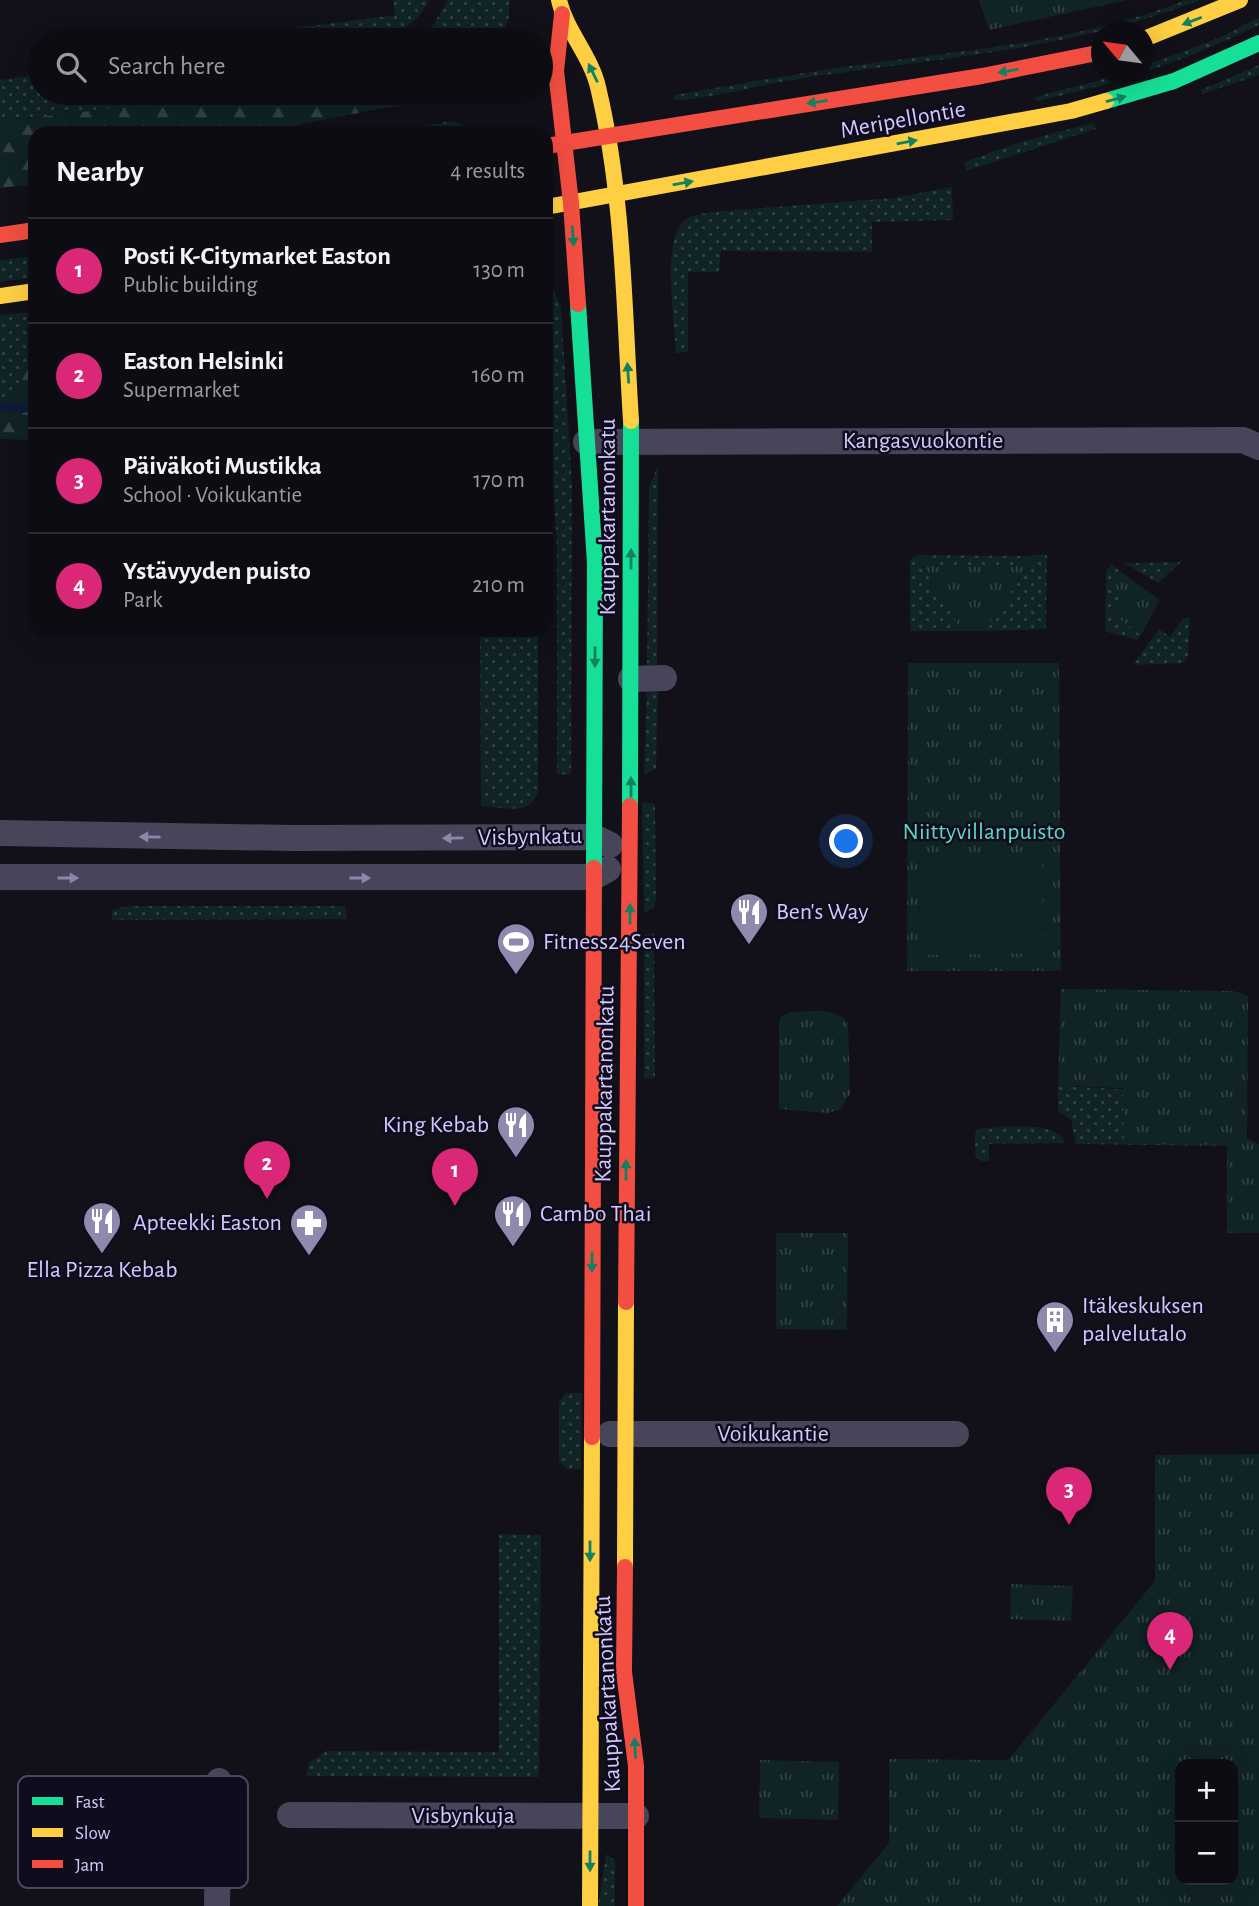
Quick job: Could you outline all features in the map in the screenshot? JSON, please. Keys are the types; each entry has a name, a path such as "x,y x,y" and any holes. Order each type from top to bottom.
{"main road":[{"path":"1154,34 1240,0"},
{"name":"Kauppakartanonkatu","path":"561,7 598,84 616,195 632,442 624,1672 634,1732 636,1906"},
{"name":"Kauppakartanonkatu","path":"561,7 556,71 571,203 595,563 590,1906"},
{"name":"Meripellontie","path":"553,206 1071,111 1174,81 1259,43"},
{"name":"Meripellontie","path":"553,145 982,76 1091,54"},
{"path":"0,235 28,231"},
{"path":"0,296 28,292"}],"street":[{"name":"Kangasvuokontie","path":"586,442 1243,440 1259,447"},
{"path":"631,679 664,678"},
{"name":"Visbynkatu","path":"0,833 305,838 594,837 630,855"},
{"name":"Visbynkatu","path":"0,877 594,877 630,855"},
{"name":"Voikukantie","path":"591,1433 956,1434"},
{"name":"Visbynkuja","path":"290,1815 636,1816"},
{"path":"217,1888 217,1906"}],"green space":[{"path":"393,0 429,0 417,18 403,28 296,28 395,15"},
{"path":"448,0 509,0 509,17 505,28 431,28"},
{"path":"979,0 1127,0 989,30"},
{"path":"1186,0 1200,0 1138,21 1121,21"},
{"path":"1259,17 1259,25 1154,68 1154,62 1219,38"},
{"path":"1091,29 1091,34 996,52 786,81 693,99 672,99 675,95 777,77 997,47"},
{"path":"1259,65 1259,75 1202,94 1201,90"},
{"path":"28,76 28,105 137,105 0,122 0,80"},
{"path":"1091,82 1104,84 1036,101 1035,97"},
{"path":"137,105 400,105 291,126 28,126 28,185 0,188 0,122"},
{"path":"453,121 464,126 420,126"},
{"path":"1093,123 1096,129 966,171 964,162 1020,142"},
{"path":"952,187 953,220 872,222 872,252 721,251 719,272 688,272 688,352 676,353 671,263 677,231 687,219 710,212 894,198"},
{"path":"28,257 28,278 0,282 0,260"},
{"path":"553,288 561,307 572,485 571,775 557,774 557,549 553,479"},
{"path":"28,313 28,357 15,397 0,411 0,315"},
{"path":"28,357 28,440 0,439 0,411 15,397"},
{"path":"658,465 657,668 647,668 649,488"},
{"path":"915,555 962,631 910,631 910,560"},
{"path":"915,555 925,555 933,567 1016,567 1023,556 1036,555 984,631 962,631"},
{"path":"925,555 1023,556 1017,567 933,567"},
{"path":"1036,555 1047,555 1046,629 984,631"},
{"path":"1181,562 1158,583 1124,563"},
{"path":"1112,564 1119,570 1109,586 1123,597 1112,613 1141,635 1137,640 1105,631 1106,571"},
{"path":"1119,570 1160,600 1141,635 1112,613 1123,597 1108,586"},
{"path":"1183,618 1190,618 1188,655 1184,663 1133,665 1159,629 1170,637"},
{"path":"480,637 538,637 538,791 534,799 523,807 507,809 481,806"},
{"name":"Niittyvillanpuisto","path":"908,663 1059,663 1061,971 907,971"},
{"path":"647,690 658,690 656,769 644,774"},
{"path":"642,802 655,804 656,899 653,908 644,913"},
{"path":"1042,853 1043,953 920,955 919,854"},
{"path":"128,906 345,906 347,919 112,920 112,910"},
{"path":"654,933 655,1078 644,1079 644,935"},
{"path":"1061,989 1234,991 1248,996 1247,1138 1259,1144 1259,1233 1227,1233 1227,1145 1124,1144 1123,1088 1058,1086"},
{"path":"790,1012 829,1012 848,1023 850,1094 841,1109 828,1113 779,1109 779,1024 781,1016"},
{"path":"1058,1086 1234,1095 1227,1146 1076,1144 1071,1120 1058,1111"},
{"path":"980,1128 1040,1128 1060,1135 1065,1143 989,1144 989,1161 981,1161 975,1156 975,1133"},
{"path":"776,1233 848,1233 847,1330 776,1329"},
{"path":"565,1393 582,1393 581,1469 567,1469 559,1462 559,1402"},
{"path":"1259,1454 1259,1906 837,1906 889,1843 889,1759 1008,1760 1155,1581 1155,1455"},
{"path":"499,1534 541,1535 539,1777 306,1776 309,1763 326,1751 499,1752"},
{"path":"1011,1584 1073,1586 1071,1621 1010,1619"},
{"path":"760,1760 839,1762 838,1820 759,1818"},
{"path":"606,1854 615,1861 615,1906 598,1906"}],"waterway":[{"path":"0,407 28,408"}],"traffic: fast":[{"path":"1106,101 1174,81 1259,43"},
{"path":"578,304 595,563 594,868"},
{"path":"630,806 631,421"}],"traffic: slow":[{"path":"559,0 567,22 595,76 607,128 622,253 631,421"},
{"path":"1154,35 1240,0"},
{"path":"553,206 1071,111 1106,101"},
{"path":"0,296 28,292"},
{"path":"625,1567 626,1302"},
{"path":"590,1906 592,1437"}],"traffic: jam":[{"path":"562,14 556,71 571,203 578,304"},
{"path":"553,145 982,76 1091,54"},
{"path":"0,235 28,231"},
{"path":"626,1302 630,806"},
{"path":"592,1437 594,868"},
{"path":"625,1567 624,1672 636,1766 636,1906"}],"place":[{"name":"Ben's Way","path":"749,946"},
{"name":"Fitness24Seven","path":"516,976"},
{"name":"King Kebab","path":"516,1159"},
{"name":"Easton Helsinki","path":"267,1199"},
{"name":"Posti K-Citymarket Easton","path":"455,1206"},
{"name":"Cambo Thai","path":"513,1248"},
{"name":"Ella Pizza Kebab","path":"102,1255"},
{"name":"Apteekki Easton","path":"309,1257"},
{"name":"Itäkeskuksen palvelutalo","path":"1055,1354"},
{"name":"Päiväkoti Mustikka","path":"1069,1525"},
{"name":"Ystävyyden puisto","path":"1170,1670"}]}
